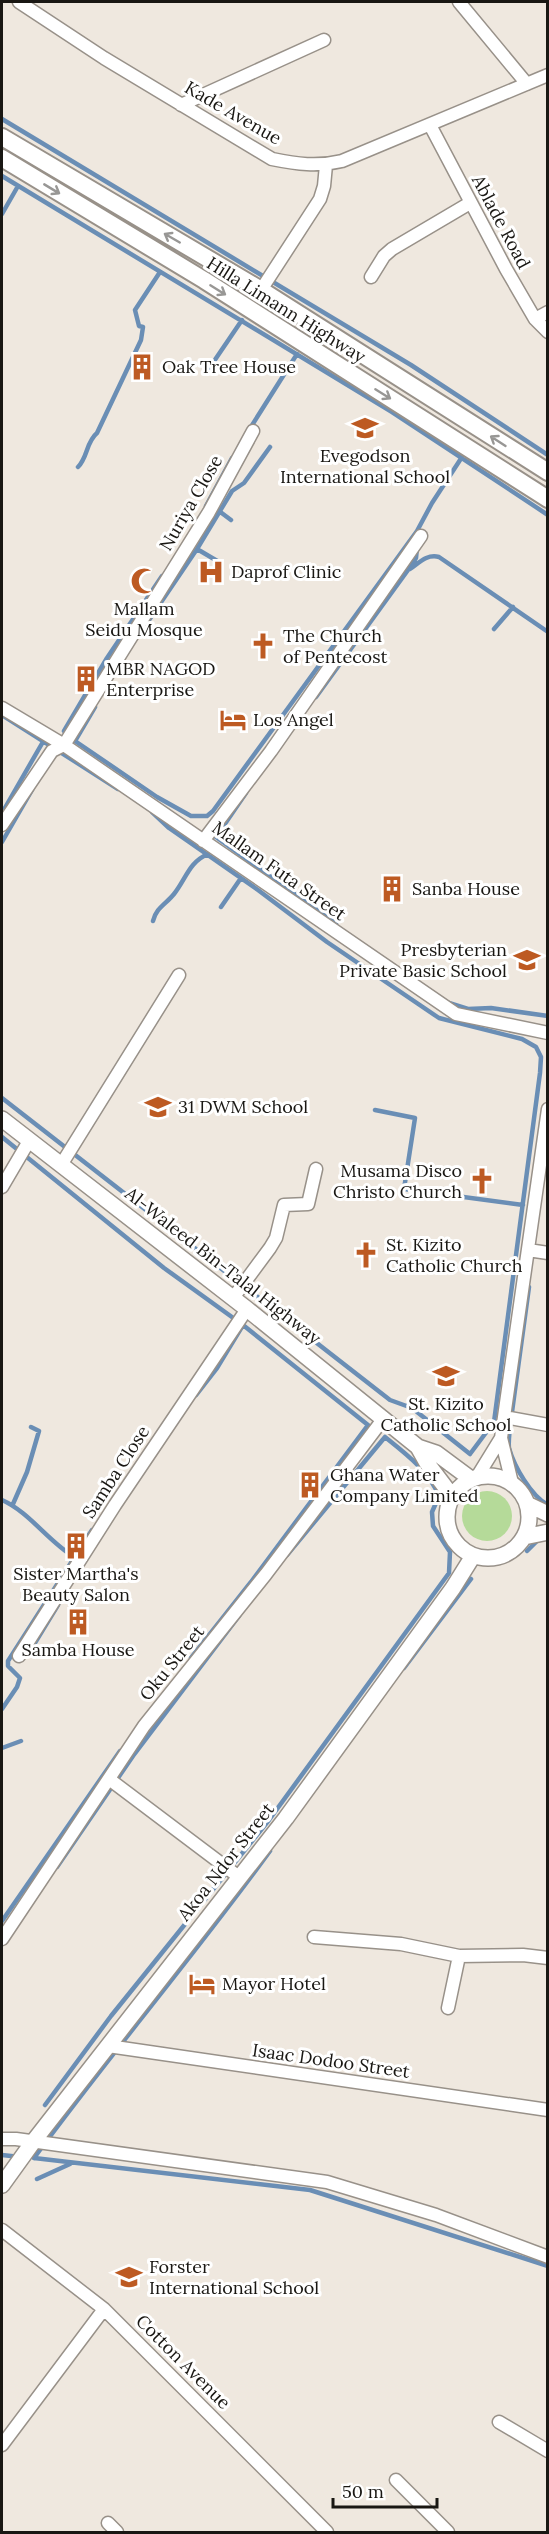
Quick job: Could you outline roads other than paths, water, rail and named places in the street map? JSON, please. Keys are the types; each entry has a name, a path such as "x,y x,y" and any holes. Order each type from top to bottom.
{"main road":[{"name":"Hilla Limann Highway","path":"2,137 261,290 548,472"},
{"name":"Hilla Limann Highway","path":"2,158 204,280 548,499"}],"street":[{"name":"Kade Avenue","path":"20,2 94,52 272,159 303,166 326,165 342,161 548,75"},
{"path":"459,2 527,84"},
{"path":"181,105 324,40"},
{"name":"Ablade Road","path":"430,125 470,203 535,319 548,332"},
{"path":"261,290 320,199 326,165"},
{"path":"371,277 384,256 392,249 470,203"},
{"path":"535,319 548,312"},
{"name":"Nuriya Close","path":"2,825 52,751 64,745 209,512 253,431"},
{"path":"203,841 272,751 421,536"},
{"name":"Mallam Futa Street","path":"2,708 64,745 456,1014 548,1033"},
{"path":"61,1164 179,975"},
{"path":"474,1478 501,1437 548,1109"},
{"name":"Al-Waleed Bin-Talal Highway","path":"2,1119 384,1418 418,1447 452,1496"},
{"path":"2,1187 29,1140"},
{"path":"233,1298 276,1238 284,1205 308,1204 316,1169"},
{"path":"528,1250 548,1252"},
{"name":"Samba Close","path":"19,1656 127,1488 247,1310"},
{"path":"505,1417 548,1425"},
{"name":"Oku Street","path":"2,1939 144,1726 266,1574 384,1418"},
{"path":"501,1437 512,1483"},
{"name":"Al-Waleed Bin-Talal Highway","path":"418,1447 436,1453 474,1478"},
{"path":"495,1476 512,1483 527,1504 528,1527 524,1537 507,1554 496,1558 473,1556 463,1550 449,1531 448,1507 452,1496 460,1486 474,1478 495,1476"},
{"path":"527,1504 548,1514"},
{"path":"524,1537 548,1532"},
{"name":"Akoa Ndor Street","path":"4,2181 286,1818 446,1598 473,1556"},
{"path":"110,1779 239,1877"},
{"path":"314,1937 401,1944 459,1956 524,1954 548,1958"},
{"path":"448,2008 459,1956"},
{"name":"Isaac Dodoo Street","path":"108,2046 548,2110"},
{"path":"2,2139 9,2138 327,2182 436,2215 548,2257"},
{"name":"Cotton Avenue","path":"2,2230 104,2309 327,2532"},
{"path":"2,2445 104,2309"},
{"path":"499,2422 548,2451"},
{"path":"396,2480 447,2532"},
{"path":"108,2523 117,2532"}],"waterway":[{"path":"2,119 411,365 548,455"},
{"path":"2,176 392,412 548,515"},
{"path":"2,214 18,186"},
{"path":"78,467 97,433 141,340 143,327 139,326 135,310 160,272"},
{"path":"206,373 242,320"},
{"path":"249,430 297,354"},
{"path":"147,623 197,549 232,491 244,483 270,447"},
{"path":"95,707 75,741 157,797 191,816 207,816 213,811 417,531 462,457"},
{"path":"206,506 232,458"},
{"path":"219,511 231,520"},
{"path":"316,697 408,570 416,558 417,548"},
{"path":"197,549 219,562"},
{"path":"410,569 427,558 439,557 548,632"},
{"path":"64,731 107,658 162,576"},
{"path":"494,629 513,607"},
{"path":"2,715 118,789"},
{"path":"2,813 44,740"},
{"path":"2,842 32,790"},
{"path":"246,793 216,837 336,924"},
{"path":"2,1098 390,1400 412,1408 470,1454 494,1422 540,1073 541,1057 536,1047 522,1039 439,1018 327,942 169,828 152,812"},
{"path":"153,921 156,913 174,894 192,866 208,854"},
{"path":"221,907 241,878"},
{"path":"449,1003 468,1009 491,1008 548,1016"},
{"path":"375,1110 415,1118 404,1189 523,1205"},
{"path":"2,1137 164,1268 243,1325 368,1425 251,1582 191,1658"},
{"path":"512,1412 529,1287"},
{"path":"196,1395 217,1368 243,1325"},
{"path":"510,1423 509,1448 515,1463 535,1495 548,1505"},
{"path":"13,1504 27,1472 39,1431 31,1427"},
{"path":"45,2105 111,2016 269,1820 449,1573 450,1552 433,1526 432,1512 439,1496 423,1471 385,1437 287,1555"},
{"path":"2,1500 21,1512 74,1557"},
{"path":"2,1709 17,1687 20,1678 8,1666 8,1661 92,1530"},
{"path":"527,1551 538,1540"},
{"path":"404,1668 471,1579"},
{"path":"30,1651 58,1605"},
{"path":"57,1867 133,1756 239,1616"},
{"path":"2,1748 21,1741"},
{"path":"2,1921 120,1751"},
{"path":"34,2158 270,1851"},
{"path":"2,2155 20,2157"},
{"path":"34,2158 310,2190 548,2266"},
{"path":"37,2179 70,2164"}],"place":[{"name":"Oak Tree House","path":"142,367"},
{"name":"Evegodson International School","path":"365,428"},
{"name":"Daprof Clinic","path":"211,572"},
{"name":"Mallam Seidu Mosque","path":"144,581"},
{"name":"The Church of Pentecost","path":"263,646"},
{"name":"MBR NAGOD Enterprise","path":"86,679"},
{"name":"Los Angel","path":"233,720"},
{"name":"Sanba House","path":"392,889"},
{"name":"Presbyterian Private Basic School","path":"527,960"},
{"name":"31 DWM School","path":"158,1107"},
{"name":"Musama Disco Christo Church","path":"482,1181"},
{"name":"St. Kizito Catholic Church","path":"366,1255"},
{"name":"St. Kizito Catholic School","path":"446,1376"},
{"name":"Ghana Water Company Limited","path":"310,1485"},
{"name":"Sister Martha's Beauty Salon","path":"76,1546"},
{"name":"Samba House","path":"78,1622"},
{"name":"Mayor Hotel","path":"202,1984"},
{"name":"Forster International School","path":"129,2277"}]}
